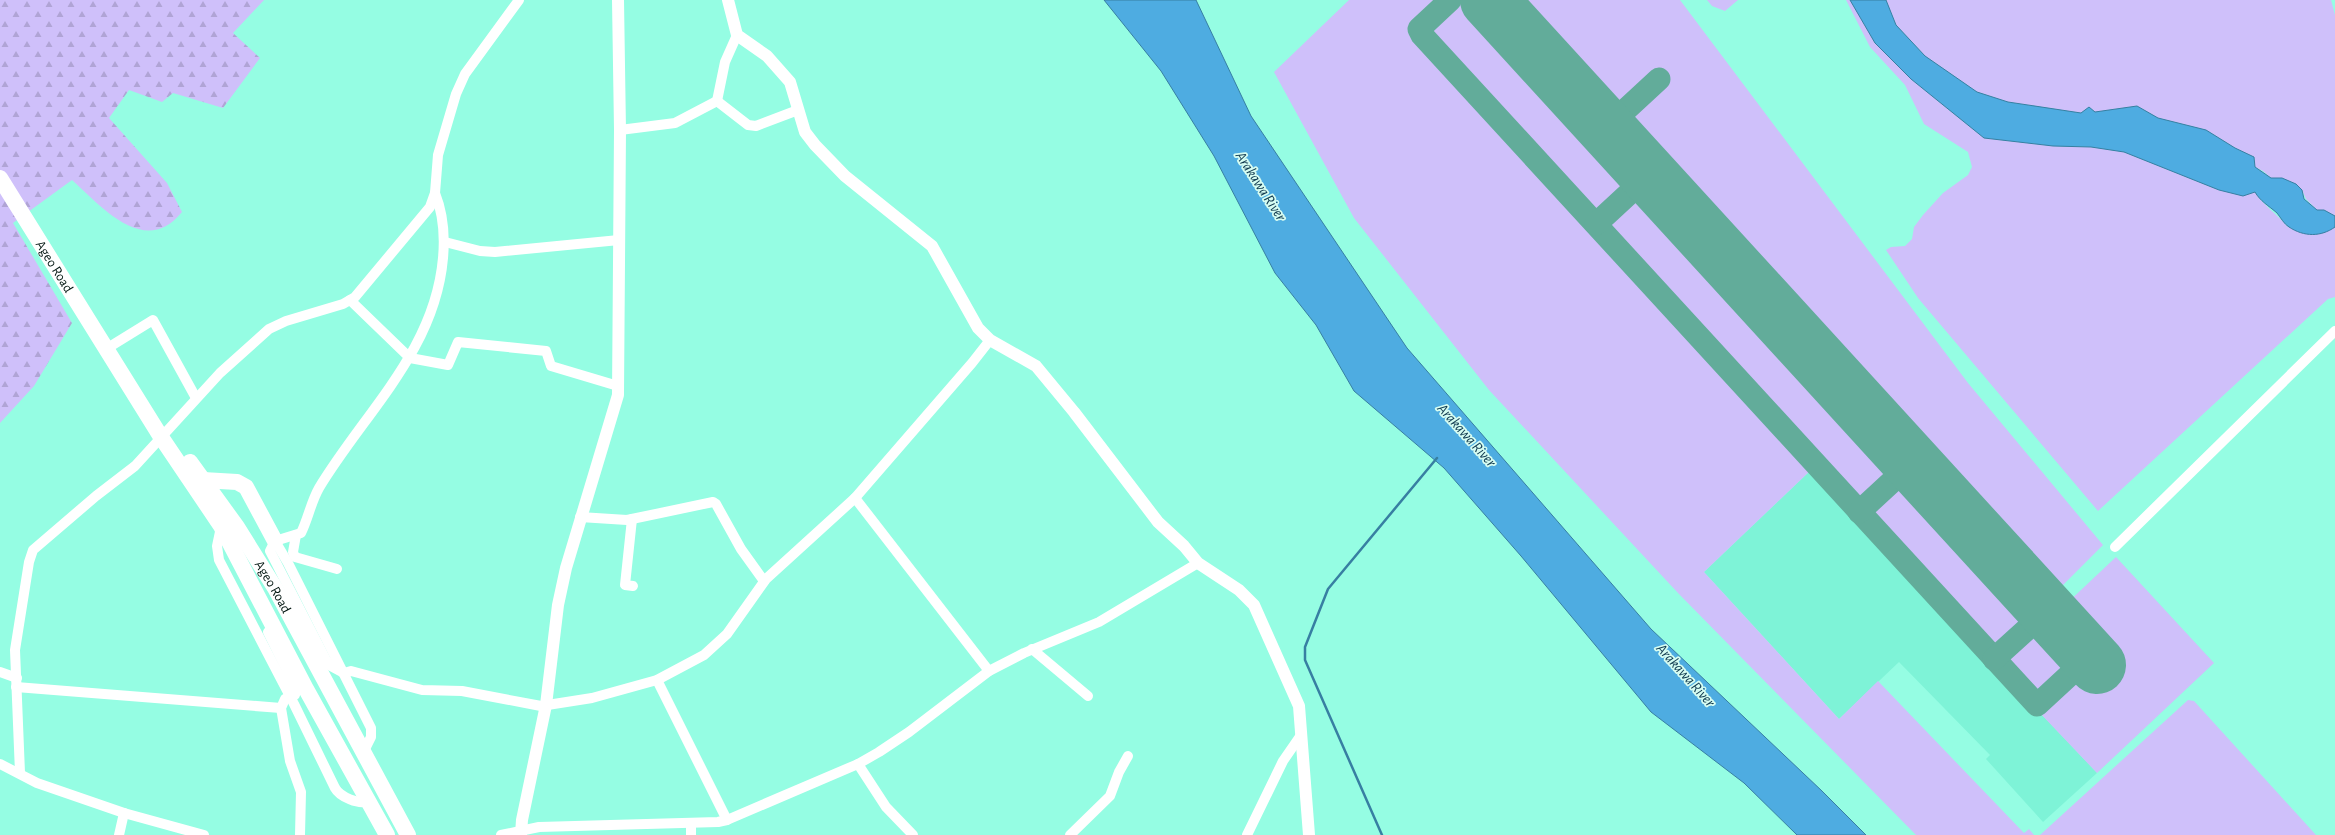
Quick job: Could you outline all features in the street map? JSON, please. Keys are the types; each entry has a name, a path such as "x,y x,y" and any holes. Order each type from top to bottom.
{"highway":[{"name":"Ageo Road","path":"0,178 76,302 164,434 221,526 306,689 387,835"},
{"name":"Ageo Road","path":"164,434 203,480 237,527 275,588 408,835"},
{"path":"203,480 237,482 246,487 275,541"}],"street":[{"path":"519,0 465,74 456,94 438,155 435,193 441,214 444,242 441,280 434,307 410,358 334,464 318,490 308,519 301,533 275,541 270,551 295,606 326,660 331,666 344,673 351,671 422,690 462,690 546,705 592,698 657,680 689,664 715,646 727,634 764,581 855,498 972,363 990,340"},
{"path":"521,832 546,705 558,605 580,517 618,395 620,130 618,0"},
{"path":"717,101 725,62 737,34 728,0"},
{"path":"737,34 767,56 790,82 805,132 845,176 932,246 966,310 978,328 990,340 1036,366 1074,412 1158,522 1184,546 1198,563 1239,590 1254,605 1299,706 1309,835"},
{"path":"620,130 675,123 717,101"},
{"path":"717,101 748,125 756,126 798,110"},
{"path":"20,773 15,650 29,562 33,550 96,496 135,466 220,372 269,328 355,297 426,211 435,193"},
{"path":"444,242 480,251 495,252 620,240"},
{"path":"350,300 410,358 448,365 458,342 546,351 551,366 618,386"},
{"path":"108,352 153,320 196,398"},
{"path":"2115,547 2335,331"},
{"path":"855,498 989,671"},
{"path":"580,517 632,519 713,502 716,504 741,549 764,581"},
{"path":"632,519 625,585 633,586"},
{"path":"221,526 217,546 219,560 337,792 356,800 368,801"},
{"path":"296,535 293,552 295,557 337,569"},
{"path":"275,541 371,728 371,737 364,751"},
{"path":"501,835 539,827 718,822 727,820 858,764 909,732 989,671 1032,649 1099,622 1198,563"},
{"path":"266,621 263,623 296,689 295,694 285,699 281,708 290,761 301,792 300,835"},
{"path":"1032,649 1088,696"},
{"path":"0,672 16,683 281,708"},
{"path":"657,680 727,820"},
{"path":"1247,835 1283,761 1301,735"},
{"path":"1070,835 1110,796 1119,772 1128,756"},
{"path":"0,764 37,783 124,812 204,835"},
{"path":"858,764 886,807 913,835"},
{"path":"119,835 124,812"},
{"path":"691,823 691,835"}],"shaded area":[{"path":"1811,470 2097,773 2043,822 1986,759 1990,755 1899,662 1839,719 1704,572"}],"green space":[{"path":"0,0 264,0 233,33 260,58 223,108 173,93 162,102 129,90 109,118 167,183 182,212 168,225 153,230 139,229 124,223 110,214 72,180 13,223 72,323 34,386 0,423"},
{"path":"1349,0 1438,0 1408,28 1811,470 1704,572 1839,719 1878,681 2024,833 2029,829 2034,835 1916,835 1678,593 1489,390 1354,218 1274,72"},
{"path":"1461,0 1468,0 1632,181 1597,215 1428,30"},
{"path":"1508,0 1680,0 1968,383 2103,545 2055,593"},
{"path":"1707,0 1738,0 1725,11 1712,6"},
{"path":"1846,0 1850,0 1875,43 1911,79 1984,138 2053,146 2091,147 2124,152 2219,190 2255,192 2288,227 2335,227 2335,297 2328,299 2098,511 1918,298 1886,250 1891,247 1905,246 1912,239 1914,227 1923,215 1943,193 1968,175 1972,167 1968,152 1924,124 1905,85 1870,47"},
{"path":"1886,0 2331,0 2335,15 2335,216 2324,210 2317,210 2306,199 2302,190 2282,178 2271,178 2263,171 2255,167 2254,157 2235,148 2206,130 2158,118 2137,106 2095,112 2089,107 2081,113 2008,102 1977,92 1925,56 1896,25"},
{"path":"1643,192 1895,467 1860,499 1607,226"},
{"path":"1907,481 2029,617 1995,648 1872,511"},
{"path":"2116,557 2214,663 2097,773 2038,711 2081,673 2088,679 2113,654 2064,606"},
{"path":"2040,630 2072,662 2038,695 2006,663"},
{"path":"2188,700 2194,701 2316,835 2040,835"}],"water":[{"name":"Arakawa River","path":"1104,0 1196,0 1251,116 1407,348 1651,629 1822,791 1866,835 1797,835 1744,783 1651,712 1521,556 1444,468 1354,391 1316,325 1275,273 1214,156 1161,71"},
{"path":"1850,0 1886,0 1896,25 1925,56 1977,92 2008,102 2081,113 2089,107 2095,112 2137,106 2158,118 2206,130 2235,148 2254,157 2255,167 2271,178 2282,178 2296,184 2302,190 2304,199 2317,210 2324,210 2335,216 2335,227 2324,233 2301,233 2287,226 2277,213 2262,201 2255,192 2243,196 2219,190 2124,152 2091,147 2053,146 1984,138 1911,79 1875,43"}],"waterway":[{"path":"1382,835 1305,660 1305,647 1328,589 1437,458"}],"taxiway":[{"path":"1450,0 1419,29 1422,35 2037,705 2089,657"},
{"path":"1606,128 1659,79"},
{"path":"1596,224 1649,175"},
{"path":"1859,512 1912,463"},
{"path":"1994,659 2047,611"}],"runway":[{"path":"1489,0 2097,665"}]}
